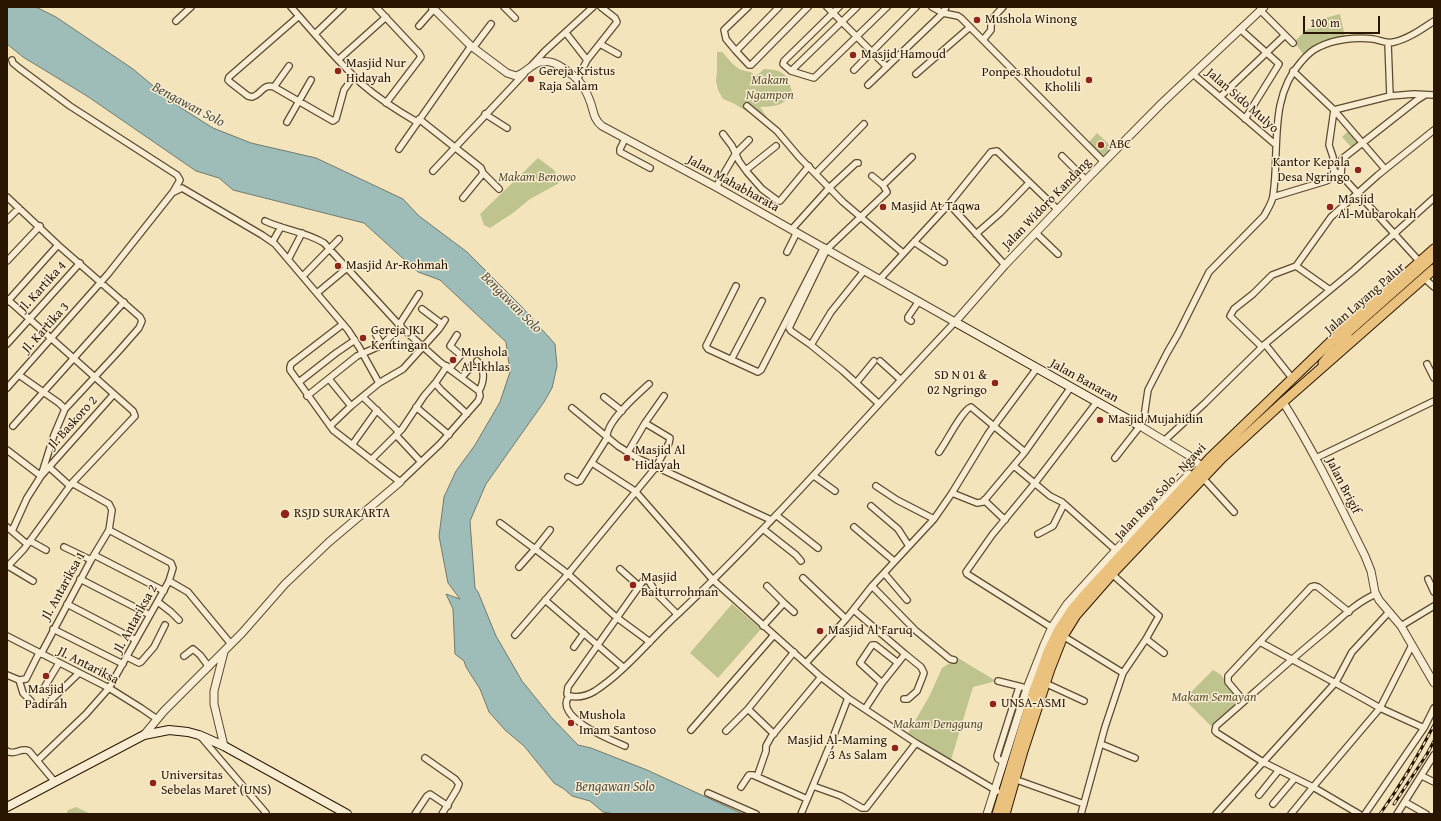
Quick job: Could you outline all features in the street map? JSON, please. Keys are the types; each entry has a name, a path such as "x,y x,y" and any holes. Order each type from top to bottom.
{"main road":[{"name":"Jalan Raya Solo - Ngawi","path":"997,814 999,791 1030,690 1041,663 1058,631 1084,590 1201,465 1311,360 1434,249"},
{"name":"Jalan Layang Palur","path":"1320,369 1331,353 1353,331 1434,256"},
{"name":"Jalan Layang Palur","path":"1311,360 1320,356 1353,331 1434,261"},
{"name":"Jalan Raya Solo - Ngawi","path":"1005,814 1014,779 1046,683 1058,631 1069,624 1112,574 1222,458 1320,369 1434,269"},
{"name":"Jalan Banaran","path":"955,322 1140,426"},
{"path":"8,804 55,782 144,735 169,730 188,732 224,746 346,814"}],"street":[{"path":"176,21 191,7"},
{"path":"291,7 354,76 386,102 434,132 481,168 483,173 499,189"},
{"path":"315,34 343,7"},
{"path":"376,7 422,57 386,102"},
{"path":"504,7 515,18"},
{"path":"433,170 545,51 566,33 592,7"},
{"path":"578,78 587,60 617,22 615,18 601,7"},
{"path":"748,7 724,30 726,39 743,59 751,65 808,7"},
{"path":"736,51 779,7"},
{"path":"827,7 887,68"},
{"path":"839,7 784,61 783,64 791,71 814,78 887,7"},
{"path":"791,71 857,7"},
{"path":"854,70 916,7"},
{"path":"932,7 945,10 958,16 1104,162"},
{"path":"983,40 991,30 990,23 1003,7"},
{"path":"419,26 434,8 472,47 512,75 516,76 524,74"},
{"path":"1262,9 1293,43"},
{"name":"Jalan Widoro Kandang","path":"955,322 1004,265 1134,131 1262,9"},
{"path":"868,85 945,10"},
{"path":"299,16 228,78 230,82 248,96 252,97 257,95 266,86 274,87 298,102 335,121 344,90 354,76"},
{"path":"338,60 386,17"},
{"path":"1115,458 1140,426 1144,417 1148,390 1209,272 1264,216 1273,197 1280,104 1287,82 1293,71 1306,56 1319,47 1333,42 1362,38 1388,43 1401,40 1434,21"},
{"path":"399,149 472,47 491,24"},
{"path":"916,74 970,27"},
{"path":"1240,29 1279,64 1245,119"},
{"path":"566,33 587,60"},
{"path":"1220,98 1285,35"},
{"path":"1388,43 1390,96"},
{"path":"600,44 618,54"},
{"path":"12,60 13,63 19,68 70,106 177,175 180,180 173,192"},
{"name":"Jalan Mahabharata","path":"531,66 540,62 551,62 578,78 591,102 594,118 602,126 794,230 955,322"},
{"path":"274,87 289,66"},
{"path":"1293,71 1334,110 1385,169"},
{"name":"Jalan Sido Mulyo","path":"1193,74 1276,145"},
{"path":"287,122 311,80"},
{"path":"1334,110 1390,96 1414,94 1434,95"},
{"path":"1341,175 1342,159 1417,100 1426,95"},
{"path":"746,106 777,131 829,188 860,218 903,253"},
{"path":"1273,197 1330,180 1332,178 1334,171 1333,157 1329,145 1334,110"},
{"path":"485,114 507,128"},
{"path":"816,173 864,124"},
{"path":"1292,378 1264,346 1230,316 1234,309 1247,300 1272,275 1296,266 1326,223 1357,193 1434,130"},
{"path":"723,134 746,170 762,189 776,200 780,201 809,166"},
{"path":"625,139 620,152 650,168"},
{"path":"716,187 736,153 749,140"},
{"path":"746,170 776,146"},
{"path":"880,279 949,204 991,152 997,151 1057,210"},
{"path":"1062,156 1086,180"},
{"path":"883,185 912,157"},
{"path":"787,252 794,230 829,188 856,162 858,163"},
{"path":"1334,171 1341,175 1419,262"},
{"path":"463,198 483,173"},
{"path":"736,286 706,346 731,360 756,372 760,372 826,248 887,192 883,185 872,176"},
{"path":"976,234 1000,213 1029,183"},
{"path":"173,192 182,188 273,241 289,258 355,340 379,383"},
{"name":"Jl. Kartika 3","path":"7,388 105,278 173,192"},
{"path":"7,197 40,226 58,245 80,263 105,278 124,302 140,317 141,324 117,353 65,409 54,435 41,476 9,529 28,542 46,550"},
{"path":"1165,440 1264,346 1395,234 1434,198"},
{"path":"949,204 1004,265"},
{"path":"7,220 19,208"},
{"path":"265,221 302,233 322,242 400,325 479,392"},
{"path":"7,261 40,226"},
{"path":"273,241 281,227"},
{"path":"289,258 302,233"},
{"path":"1036,233 1058,254"},
{"path":"303,276 339,239"},
{"path":"914,242 944,262"},
{"path":"33,581 7,567 17,558 71,484 135,416 134,411 7,301 58,245"},
{"path":"826,248 790,328 791,331 844,370 878,403"},
{"name":"Jl. Kartika 4","path":"7,344 80,263"},
{"path":"1296,266 1330,290"},
{"path":"317,293 347,268"},
{"path":"811,345 831,312 864,271"},
{"path":"1424,278 1434,287"},
{"path":"307,396 351,360 362,353 382,345 400,325 419,294"},
{"path":"731,360 762,300"},
{"path":"911,321 908,317 919,301"},
{"path":"13,426 124,302"},
{"path":"330,426 379,383 403,369 444,322 422,309 420,310 413,304"},
{"path":"569,696 582,697 604,684 650,642 713,580 814,476 878,403 955,322"},
{"path":"343,324 290,366 290,370 307,396 330,426 400,482"},
{"path":"376,335 382,345"},
{"path":"371,460 398,434 427,391 461,355 450,346 457,335"},
{"path":"299,382 355,340"},
{"path":"144,735 157,719 231,644 285,584 400,482 449,435 478,401 480,396 479,392 483,379 483,370 477,361"},
{"path":"856,383 877,361 900,379"},
{"path":"1427,364 1434,378"},
{"path":"462,377 471,367"},
{"path":"806,663 846,619 894,561 934,519 994,426 1037,368"},
{"path":"19,375 61,404 65,409"},
{"path":"329,379 351,406"},
{"path":"436,383 441,390 467,414"},
{"path":"568,477 577,482 580,481 607,438 607,433 622,411 649,384"},
{"path":"952,493 977,503 984,500 1025,452 1070,387"},
{"name":"Jl. Baskoro 2","path":"41,476 114,394"},
{"path":"628,452 645,422 664,396"},
{"path":"363,397 377,410 422,462"},
{"path":"604,397 622,411"},
{"path":"1316,458 1434,401"},
{"path":"1097,402 1035,483 980,551 966,572 1123,673"},
{"name":"Jalan Brigif","path":"1283,402 1297,423 1316,458 1365,556 1371,571 1375,593"},
{"path":"416,407 449,435"},
{"path":"939,452 962,414 969,407 972,407 1025,452"},
{"path":"572,408 607,438 628,452 656,467 771,520"},
{"path":"352,445 377,410"},
{"path":"515,635 568,574 656,467 670,443 670,438 645,422"},
{"name":"Jalan Banaran","path":"1140,426 1165,440 1201,465"},
{"path":"7,450 41,476"},
{"path":"592,463 635,491 713,580 821,677 848,698 916,743 999,791"},
{"path":"1014,466 1052,497 1064,504 1119,552"},
{"path":"49,467 71,484 109,504 111,507 109,530 171,563 173,568 169,581 188,592 231,644"},
{"path":"814,476 835,491"},
{"path":"1204,478 1234,512"},
{"path":"876,486 892,497 934,519"},
{"path":"984,500 1005,520"},
{"path":"1038,534 1053,526 1064,504"},
{"path":"871,506 898,529 909,546"},
{"path":"776,515 818,548"},
{"path":"500,523 568,574 616,617 650,642"},
{"path":"854,527 894,561"},
{"path":"763,529 796,555 801,561"},
{"name":"Jl. Antariksa 1","path":"19,680 26,678 92,557 109,530"},
{"path":"519,566 550,530"},
{"path":"64,547 92,557 164,591"},
{"path":"620,569 639,586"},
{"path":"884,573 907,600"},
{"path":"1081,814 1123,673 1146,639 1159,615 1112,574"},
{"path":"803,578 846,619"},
{"path":"80,579 150,615"},
{"path":"1428,579 1434,592"},
{"path":"625,746 594,732 575,718 566,706 569,696 567,694 568,687 616,617 643,581 648,580 658,595 677,614"},
{"name":"Jl. Antariksa 2","path":"38,760 86,714 109,688 169,581"},
{"path":"767,586 794,612"},
{"path":"872,586 915,630 949,659 954,660"},
{"path":"1244,701 1228,682 1227,678 1311,587 1318,587 1349,612"},
{"path":"1359,814 1313,787 1238,748 1216,733 1216,726 1291,659 1375,593 1382,605 1401,626 1434,683"},
{"path":"545,600 623,667"},
{"path":"158,602 167,608 179,620"},
{"path":"763,626 784,603"},
{"path":"67,604 136,640"},
{"path":"1401,626 1434,606"},
{"path":"856,612 921,667 924,673 917,690 908,699 904,699"},
{"path":"1216,814 1336,682 1352,652 1389,612"},
{"path":"127,657 139,663 141,662 154,647 165,625"},
{"path":"53,629 123,664"},
{"path":"574,647 584,633"},
{"path":"691,730 774,635"},
{"name":"Jl. Antariksa","path":"7,636 109,688 157,719"},
{"path":"1146,639 1164,653"},
{"path":"1260,642 1336,682 1380,708 1424,728"},
{"path":"882,683 860,663 872,645 874,644 898,663"},
{"path":"1290,814 1380,708 1412,645"},
{"path":"184,656 191,649 193,649 209,666"},
{"path":"224,651 214,691 214,704 224,746"},
{"path":"726,730 748,709 794,652"},
{"path":"865,709 882,683 905,654"},
{"path":"44,688 59,663"},
{"path":"50,701 79,673"},
{"path":"7,674 19,680 23,693 31,701"},
{"path":"757,777 766,751 766,746 774,734 821,677"},
{"path":"998,681 1030,690"},
{"path":"1046,683 1084,701"},
{"path":"1004,762 997,758 997,756 1019,687"},
{"path":"801,814 848,698"},
{"path":"1365,814 1424,728 1434,708"},
{"path":"748,709 774,734"},
{"path":"987,814 999,791 1004,762 1022,716"},
{"path":"199,736 266,813"},
{"path":"813,786 842,796 862,808 866,808 916,743"},
{"path":"1101,744 1135,758"},
{"path":"7,751 12,753 25,749 38,760 55,782"},
{"path":"1397,814 1434,755"},
{"path":"425,758 458,781 459,784 448,806 442,814"},
{"path":"1258,795 1279,770"},
{"path":"741,787 749,775 757,777 807,799"},
{"path":"1422,776 1434,782"},
{"path":"1273,804 1295,778"},
{"path":"1014,779 1084,804"},
{"path":"708,793 756,814"},
{"path":"415,814 430,794 448,806"},
{"path":"1405,802 1426,814"}],"green space":[{"path":"1340,14 1345,37 1319,44 1304,55 1294,42 1305,31 1325,18"},
{"name":"Makam Ngampon","path":"717,52 722,52 738,69 750,72 756,76 764,69 776,70 786,77 792,92 789,97 779,105 760,107 774,128 733,103 723,99 718,90 716,81"},
{"path":"1348,131 1358,142 1351,147 1342,137"},
{"name":"ABC","path":"1097,133 1113,148 1104,157 1089,142"},
{"name":"Makam Benowo","path":"538,158 554,170 561,182 530,199 513,213 490,228 484,225 480,214"},
{"path":"732,604 761,629 718,678 690,653"},
{"name":"Makam Denggung","path":"958,658 996,681 973,687 951,760 908,733 930,695 942,668"},
{"name":"Makam Semayan","path":"1213,670 1220,674 1241,699 1211,726 1184,699"},
{"path":"76,807 91,814 66,814 68,810"}],"water":[{"name":"Bengawan Solo","path":"7,7 36,7 56,17 133,69 175,104 213,128 251,143 316,158 403,199 419,216 467,252 521,306 555,344 557,366 552,388 544,402 486,484 470,521 475,588 496,636 522,681 552,718 578,745 591,748 647,770 743,814 615,814 603,812 590,801 572,796 554,783 524,746 505,730 489,712 480,689 466,667 464,661 455,654 453,609 446,594 460,599 448,583 439,536 444,497 456,471 475,445 500,402 510,372 506,342 440,280 418,272 364,223 233,190 219,178 196,171 87,96 23,57 7,44"}],"railway":[{"path":"1380,814 1395,793 1434,725"},
{"path":"1394,804 1434,741"}],"place":[{"name":"Mushola Winong","path":"977,20"},
{"name":"Masjid Hamoud","path":"853,55"},
{"name":"Masjid Nur Hidayah","path":"338,71"},
{"name":"Gereja Kristus Raja Salam","path":"531,79"},
{"name":"Ponpes Rhoudotul Kholili","path":"1089,80"},
{"name":"ABC","path":"1101,145"},
{"name":"Kantor Kepala Desa Ngringo","path":"1358,170"},
{"name":"Masjid At Taqwa","path":"883,207"},
{"name":"Masjid Al-Mubarokah","path":"1330,207"},
{"name":"Masjid Ar-Rohmah","path":"338,266"},
{"name":"Gereja JKI Kentingan","path":"363,338"},
{"name":"Mushola Al-Ikhlas","path":"453,360"},
{"name":"SD N 01 & 02 Ngringo","path":"995,383"},
{"name":"Masjid Mujahidin","path":"1100,420"},
{"name":"Masjid Al Hidayah","path":"627,458"},
{"name":"RSJD SURAKARTA","path":"285,514"},
{"name":"Masjid Baiturrohman","path":"633,585"},
{"name":"Masjid Al Faruq","path":"820,631"},
{"name":"Masjid Padirah","path":"46,676"},
{"name":"UNSA-ASMI","path":"993,704"},
{"name":"Mushola Imam Santoso","path":"571,723"},
{"name":"Masjid Al-Maming 3 As Salam","path":"895,748"},
{"name":"Universitas Sebelas Maret (UNS)","path":"153,783"}]}
